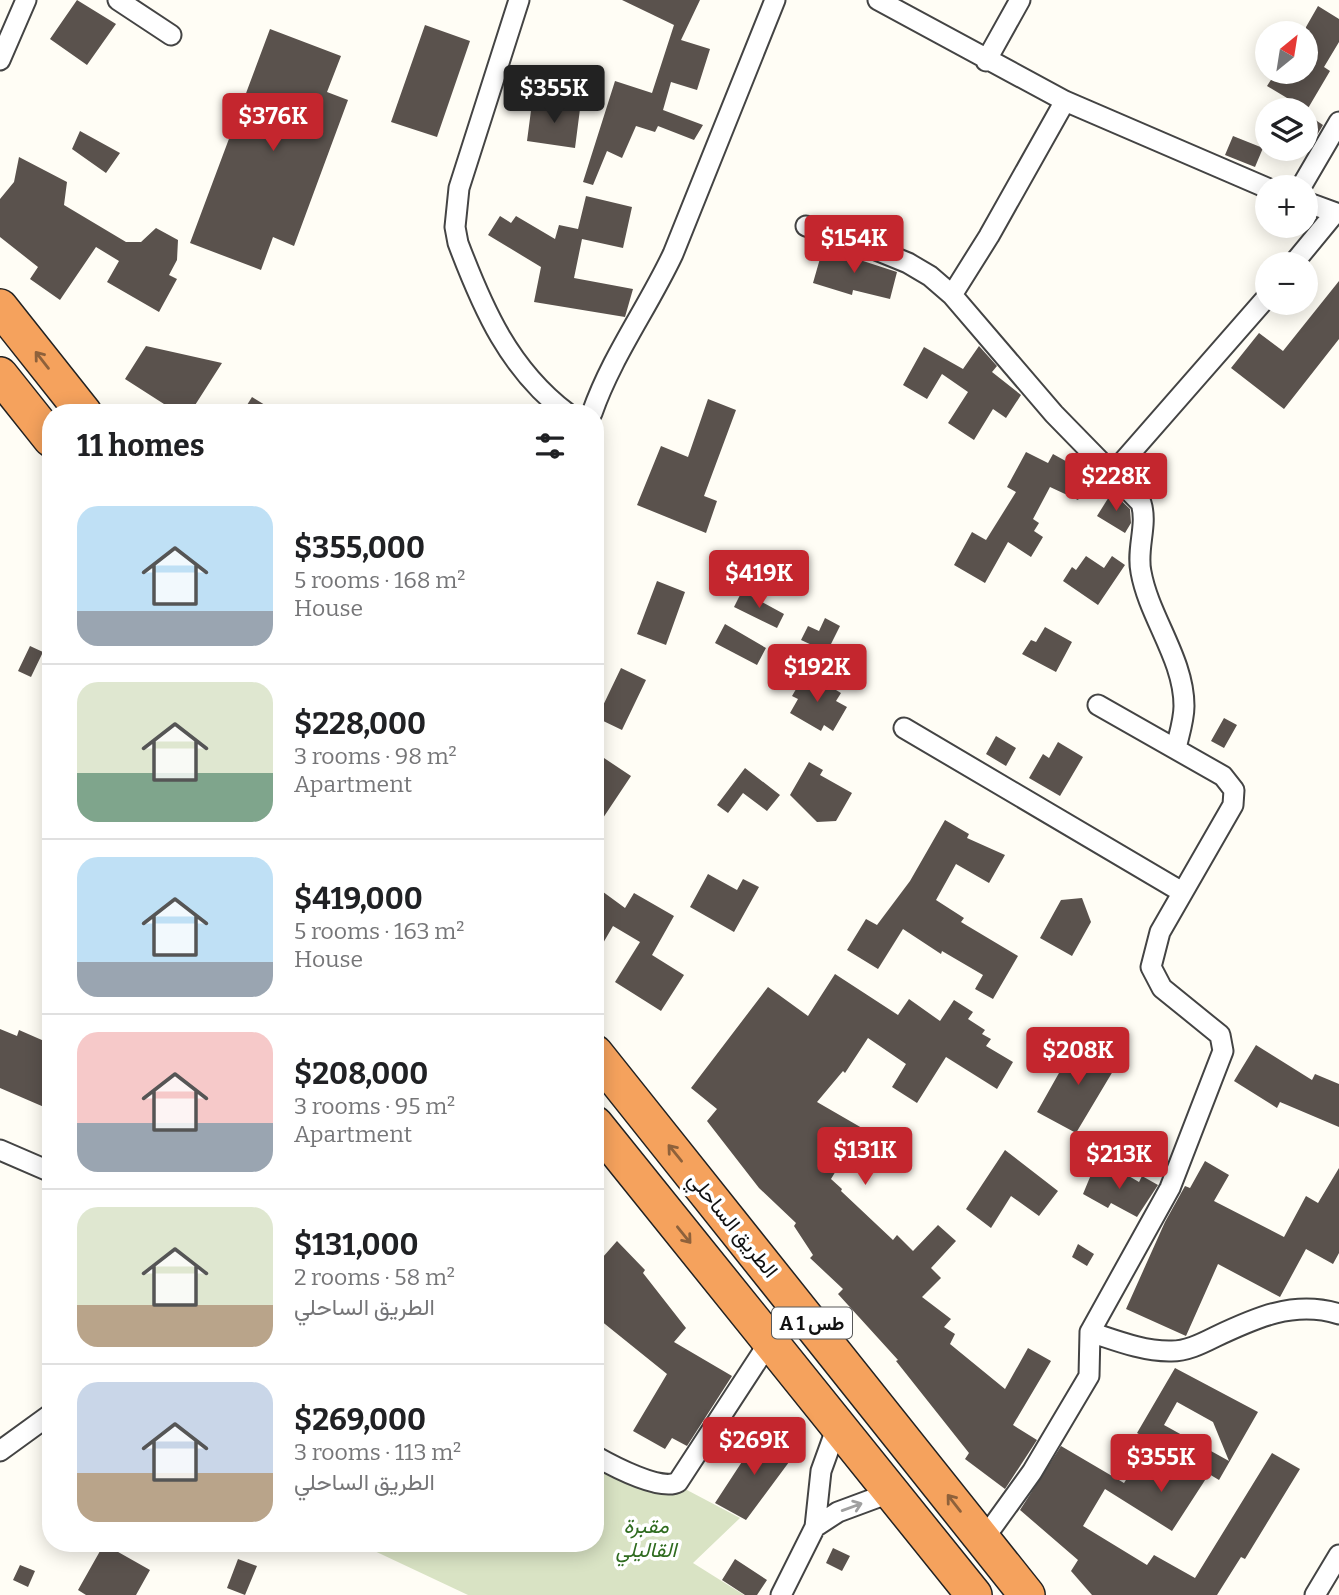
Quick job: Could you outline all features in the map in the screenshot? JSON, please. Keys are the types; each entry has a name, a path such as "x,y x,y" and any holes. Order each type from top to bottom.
{"highway":[{"path":"0,307 76,404"},
{"path":"0,374 42,428"},
{"name":"الطريق الساحلي","path":"604,1064 1027,1595"},
{"name":"A 1 طس","path":"604,1136 974,1595"}],"street":[{"path":"0,60 26,0"},
{"path":"118,0 171,36"},
{"path":"519,0 459,188 455,227 458,243 494,331 522,369 558,404"},
{"path":"595,404 610,366 654,295 673,254 775,0"},
{"path":"878,0 986,61 1065,101 1255,183"},
{"path":"986,61 1020,0"},
{"path":"952,295 983,246 1065,101"},
{"path":"1308,175 1339,122"},
{"path":"1304,252 1337,214 1318,207"},
{"path":"806,226 908,263 952,295 1054,414 1135,495 1143,509 1139,557 1142,579 1183,694 1183,715 1175,748"},
{"path":"1113,473 1255,311"},
{"path":"983,1540 1032,1472 1089,1376 1090,1332 1170,1188 1223,1051 1220,1035 1162,988 1151,967 1160,932 1224,822 1235,798 1231,782 1098,705"},
{"path":"904,729 1182,892"},
{"path":"0,1150 42,1168"},
{"path":"1090,1332 1144,1349 1171,1352 1195,1347 1262,1316 1295,1308 1324,1309 1339,1314"},
{"path":"604,1460 659,1484 673,1485 678,1482 770,1341"},
{"path":"0,1451 42,1421"},
{"path":"781,1595 815,1527 821,1471 838,1424"},
{"path":"815,1527 838,1512 892,1492"},
{"path":"1315,1595 1339,1555"}],"green space":[{"name":"مقبرة القاليلي","path":"604,1468 656,1488 687,1490 740,1518 693,1563 744,1595 468,1595 377,1552 604,1552"}],"building":[{"path":"77,0 116,24 87,65 50,39"},
{"path":"622,0 700,0 681,40 710,49 697,90 671,82 663,110 703,125 694,140 658,126 655,132 636,126 622,158 607,151 593,185 583,182 615,81 652,93 674,25"},
{"path":"1318,6 1339,19 1339,42 1324,67 1330,71 1314,98 1287,98 1267,86 1268,84 1318,84 1318,21 1309,21"},
{"path":"425,25 470,41 437,137 391,122"},
{"path":"270,29 341,56 327,92 348,100 294,246 273,237 261,270 190,243"},
{"path":"532,103 580,109 575,148 527,141"},
{"path":"80,131 120,153 106,173 72,149"},
{"path":"1233,136 1255,145 1255,161 1258,161 1255,167 1225,155"},
{"path":"19,157 67,182 64,205 126,242 141,242 156,228 178,240 177,260 169,275 177,279 159,312 107,282 119,261 96,247 60,300 30,279 38,267 0,237 0,199 14,182"},
{"path":"586,196 632,207 623,248 582,239 574,278 633,289 625,317 534,302 541,267 488,235 500,216 511,223 516,216 555,239 559,225 578,229"},
{"path":"823,248 897,272 890,299 853,290 852,295 813,283"},
{"path":"1339,281 1339,339 1284,409 1231,368 1259,333 1283,351 1312,315 1318,315 1318,307"},
{"path":"146,346 222,363 196,404 164,404 125,379"},
{"path":"979,346 997,366 992,372 1021,395 1006,418 993,409 974,440 948,423 968,392 942,374 927,399 903,385 924,347 963,369"},
{"path":"252,397 263,404 248,404"},
{"path":"708,399 736,410 704,496 717,501 706,533 637,505 661,446 688,457"},
{"path":"1026,452 1048,463 1053,454 1091,475 1078,500 1050,487 1033,519 1039,523 1034,531 1043,537 1031,557 1008,542 985,583 954,565 972,532 986,540 1016,492 1007,487"},
{"path":"1112,492 1130,509 1131,523 1125,533 1097,516"},
{"path":"1086,556 1104,568 1112,556 1125,565 1098,605 1063,581 1072,567 1076,570"},
{"path":"657,581 685,592 666,645 637,634"},
{"path":"742,591 784,614 777,628 734,607"},
{"path":"825,618 840,626 827,652 801,640 808,626 819,631"},
{"path":"725,624 766,648 757,665 715,643"},
{"path":"1045,627 1072,642 1056,672 1022,654 1031,640 1036,642"},
{"path":"30,646 42,652 31,677 18,671"},
{"path":"621,668 646,680 622,730 604,721 604,703"},
{"path":"806,672 841,693 836,701 847,707 833,731 824,725 821,731 790,713 798,699 792,696"},
{"path":"1224,718 1237,725 1224,748 1211,741"},
{"path":"996,736 1016,748 1006,766 986,754"},
{"path":"1058,742 1083,757 1060,796 1029,778 1043,754 1049,758"},
{"path":"604,758 631,776 604,816"},
{"path":"809,762 823,770 820,775 852,793 836,821 817,822 790,795"},
{"path":"745,768 780,795 767,811 743,793 728,813 717,805"},
{"path":"945,820 969,834 967,838 1005,855 989,883 956,864 936,900 964,918 961,922 1018,956 993,999 975,989 983,975 942,951 941,954 903,929 878,969 847,950 866,919 877,925 910,881"},
{"path":"708,874 737,890 743,879 759,887 734,932 690,907"},
{"path":"604,893 625,908 634,893 674,916 652,955 684,975 661,1011 615,982 640,942 613,926 604,942"},
{"path":"1082,898 1091,922 1072,956 1040,938 1061,900"},
{"path":"835,974 898,1015 909,999 940,1021 954,1000 973,1012 968,1019 985,1030 982,1034 991,1039 986,1046 1013,1062 997,1089 946,1057 917,1103 892,1087 906,1064 868,1038 845,1073 843,1071 817,1102 862,1128 831,1179 841,1191 893,1240 897,1235 913,1251 938,1225 956,1241 931,1268 941,1278 922,1297 951,1319 944,1327 955,1334 950,1344 1005,1389 1028,1348 1051,1361 1013,1425 1037,1440 1005,1489 965,1459 969,1453 896,1361 898,1360 838,1294 843,1289 810,1258 813,1255 794,1226 796,1223 759,1188 707,1121 717,1109 691,1088 768,987 808,1016"},
{"path":"0,1029 17,1036 19,1030 42,1040 42,1106 0,1088"},
{"path":"1077,1041 1119,1061 1076,1133 1037,1112"},
{"path":"1256,1045 1312,1080 1315,1074 1339,1084 1339,1127 1280,1102 1277,1108 1234,1081"},
{"path":"1005,1150 1058,1191 1039,1216 1011,1196 991,1228 966,1209"},
{"path":"1205,1161 1229,1175 1214,1201 1284,1237 1306,1196 1318,1203 1339,1168 1339,1253 1333,1264 1306,1249 1280,1297 1218,1264 1186,1336 1126,1309 1165,1222 1185,1186 1190,1188"},
{"path":"1095,1165 1124,1179 1127,1175 1139,1182 1142,1176 1158,1185 1137,1217 1111,1203 1108,1208 1083,1194"},
{"path":"617,1241 645,1270 643,1273 686,1328 674,1342 732,1376 687,1446 672,1438 665,1449 633,1431 667,1374 604,1323 604,1256"},
{"path":"1078,1244 1094,1254 1087,1266 1072,1257"},
{"path":"1175,1368 1258,1412 1219,1480 1209,1474 1172,1531 1105,1489 1083,1526 1147,1565 1154,1555 1195,1578 1272,1453 1300,1469 1245,1559 1241,1557 1217,1595 1092,1595 1071,1571 1078,1560 1020,1510 1061,1446 1124,1483 1151,1441 1137,1433","holes":["1177,1402 1213,1422 1229,1461 1164,1425"]},
{"path":"768,1431 792,1458 746,1520 715,1503 749,1451"},
{"path":"833,1548 850,1556 842,1571 826,1563"},
{"path":"99,1552 118,1552 150,1570 136,1595 86,1595 78,1590"},
{"path":"238,1559 257,1566 245,1595 227,1588"},
{"path":"735,1559 767,1580 757,1595 745,1595 722,1580"},
{"path":"20,1565 35,1571 28,1587 13,1580"}]}
